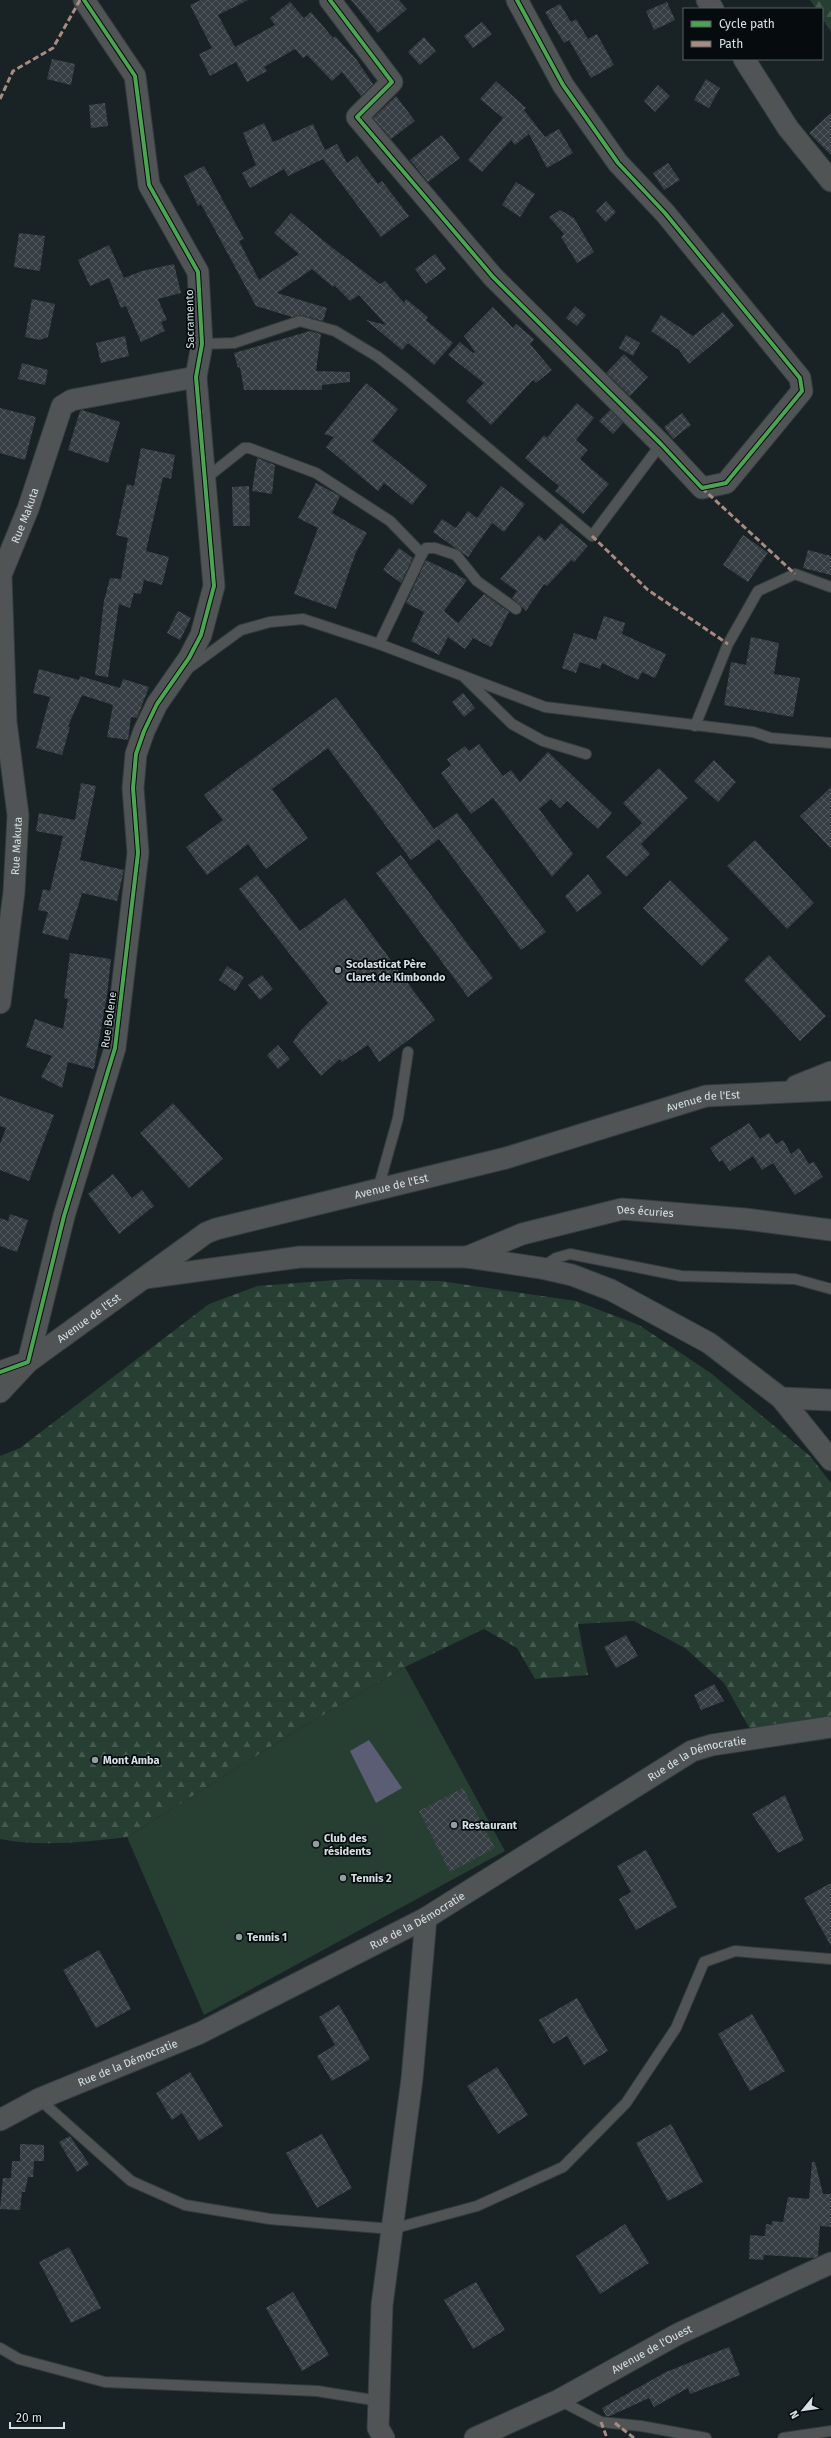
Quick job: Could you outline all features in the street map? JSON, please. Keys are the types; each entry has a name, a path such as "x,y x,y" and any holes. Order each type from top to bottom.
{"street":[{"name":"Sacramento","path":"84,0 135,76 149,185 198,272 202,344 196,377 203,481 214,586 201,635 189,658 173,680"},
{"path":"330,0 392,82 357,117 493,277 661,444 702,488 726,483 802,391 803,386 800,378 666,213 618,163 563,85 517,0"},
{"path":"745,60 788,128 831,181"},
{"name":"Rue Makuta","path":"0,1003 14,892 18,815 6,722 1,575 28,509 62,406 72,400 196,377"},
{"name":"Rue Bolene","path":"28,1362 64,1216 115,1048 138,853 133,788 136,754 156,704 173,680"},
{"path":"782,1091 831,1072"},
{"name":"Avenue de l'Est","path":"0,1392 28,1362 142,1278 211,1231 506,1158 706,1096 782,1091 831,1090"},
{"name":"Des écuries","path":"467,1257 522,1234 622,1209 745,1219 831,1230"},
{"path":"142,1278 300,1257 467,1257 542,1268 572,1276 611,1290 709,1343 781,1398 831,1460"},
{"path":"0,1372 28,1362"},
{"path":"781,1398 831,1400"},
{"name":"Rue de la Démocratie","path":"0,2120 39,2099 200,2033 426,1918 692,1751 712,1745 831,1727"},
{"path":"384,2438 378,2428 382,2306 412,2079 426,1918"},
{"name":"Avenue de l'Ouest","path":"475,2438 559,2400 678,2334 831,2263"}],"lane":[{"path":"202,344 234,343 300,321 335,331 378,357 405,378 592,536 661,444"},
{"path":"203,481 244,448 249,448 316,473 390,521 422,554"},
{"path":"379,644 426,548 435,548 456,555 477,581 516,609"},
{"path":"695,726 728,644 758,591 795,574 831,587"},
{"path":"173,680 241,630 270,622 304,619 379,644 545,707 753,732 771,738 831,743"},
{"path":"463,675 512,724 543,741 586,754"},
{"path":"378,1189 398,1118 408,1052"},
{"path":"542,1268 556,1258 570,1254 682,1276 790,1278 831,1289"},
{"path":"39,2099 131,2181 185,2205 270,2219 392,2229 477,2206 563,2167 626,2103 676,2028 704,1962 735,1951 831,1958"},
{"path":"0,2348 19,2359 105,2382 317,2391 379,2401"},
{"path":"559,2400 601,2422 641,2426 706,2438"},
{"path":"783,2438 831,2431"}],"green space":[{"path":"810,0 831,0 831,32 823,20 823,8 815,8"},
{"path":"349,1279 441,1281 576,1301 639,1325 712,1374 810,1456 831,1483 831,1727 755,1738 724,1683 685,1648 634,1621 578,1624 588,1675 535,1679 517,1648 484,1629 405,1667 299,1729 127,1837 64,1843 31,1843 0,1839 0,1456 20,1448 209,1304 257,1286"},
{"name":"Club des résidents","path":"405,1667 505,1851 204,2015 127,1837 299,1729"}],"water":[{"path":"369,1740 402,1788 376,1803 350,1751"}],"building":[{"path":"201,0 248,0 218,15 235,47 275,25 270,18 290,2 304,18 311,12 333,38 335,36 356,59 373,84 361,96 342,72 332,81 307,55 303,58 295,49 264,67 267,71 247,82 236,62 210,76 199,54 212,48 190,5"},
{"path":"351,0 399,0 407,9 378,33"},
{"path":"667,2 675,20 654,30 646,11"},
{"path":"560,4 571,22 576,19 588,39 597,34 614,65 591,78 569,40 564,43 545,12"},
{"path":"482,22 492,34 473,48 464,36"},
{"path":"424,37 436,51 420,65 408,52"},
{"path":"52,59 75,64 71,85 47,79"},
{"path":"706,79 720,88 709,108 694,100"},
{"path":"496,81 526,108 524,110 545,137 559,129 573,153 547,168 529,134 515,145 511,140 482,172 468,160 503,118 480,99"},
{"path":"658,85 670,96 655,112 644,101"},
{"path":"396,96 415,121 391,139 373,118"},
{"path":"105,103 108,126 91,128 89,105"},
{"path":"831,113 831,155 809,133"},
{"path":"264,123 273,142 313,124 325,150 337,144 347,163 357,156 378,184 382,181 409,216 381,237 323,159 288,176 284,169 250,188 242,173 256,165 243,133"},
{"path":"442,135 460,158 428,182 410,160"},
{"path":"668,163 680,180 664,190 653,173"},
{"path":"204,166 244,239 239,241 259,280 299,254 274,233 291,213 325,242 380,284 385,281 404,303 406,299 428,317 426,320 453,343 434,365 408,343 402,350 366,320 386,325 359,295 350,301 334,285 333,287 312,269 277,293 327,308 323,321 301,315 292,317 256,306 201,204 198,206 184,176"},
{"path":"516,182 535,194 520,217 502,205"},
{"path":"606,201 616,212 606,222 596,211"},
{"path":"560,210 574,218 594,252 577,263 561,237 564,234 549,217"},
{"path":"19,233 45,236 40,271 14,267"},
{"path":"109,245 124,278 142,271 174,264 181,293 158,299 167,320 161,322 165,331 141,342 126,306 121,308 109,278 90,286 78,260"},
{"path":"435,254 446,269 426,284 415,269"},
{"path":"32,299 55,304 48,337 40,340 25,337"},
{"path":"575,306 586,315 577,326 566,318"},
{"path":"493,307 513,328 516,324 534,339 530,344 552,370 536,383 533,380 491,425 466,401 484,383 448,355 460,342 473,353 475,352 464,336"},
{"path":"723,312 734,326 689,364 679,350 651,331 661,315 693,336"},
{"path":"310,331 321,334 316,371 350,372 350,382 322,385 322,390 244,390 240,367 238,368 234,353"},
{"path":"626,335 640,343 633,356 619,348"},
{"path":"125,336 129,356 101,363 96,343"},
{"path":"624,354 648,377 630,396 606,373"},
{"path":"22,363 48,370 45,385 18,379"},
{"path":"366,383 398,409 372,441 427,485 412,505 384,483 378,491 326,447 334,437 324,434"},
{"path":"577,403 594,418 576,440 588,450 580,459 609,484 583,514 555,491 559,486 525,458 544,435 547,438"},
{"path":"0,408 36,417 25,460 0,453"},
{"path":"82,410 120,422 108,463 68,450 80,411"},
{"path":"610,410 623,423 613,434 599,421"},
{"path":"682,413 691,425 673,439 664,427"},
{"path":"141,448 175,455 171,479 163,477 146,551 169,557 162,585 144,580 141,594 134,593 130,608 119,604 108,677 95,675 104,601 110,578 121,579 128,538 116,535 127,484 134,486"},
{"path":"257,458 275,465 272,494 252,491"},
{"path":"316,483 340,496 332,513 367,533 356,552 336,609 294,594 318,528 298,518"},
{"path":"249,486 250,526 233,526 232,487"},
{"path":"501,486 525,504 504,532 492,523 468,557 433,532 442,519 456,528 468,511 477,518"},
{"path":"561,523 588,546 574,562 571,560 547,586 544,584 526,611 512,598 517,591 500,579 539,535 545,541"},
{"path":"743,535 768,553 748,582 723,565"},
{"path":"399,548 413,558 401,583 383,570"},
{"path":"808,550 831,556 831,575 803,568"},
{"path":"426,560 467,580 444,611 458,623 484,594 509,612 491,647 473,638 465,649 448,637 439,655 411,641 424,612 406,603"},
{"path":"178,611 191,618 180,640 167,633"},
{"path":"604,616 625,623 622,634 666,654 655,678 642,672 638,680 602,663 600,669 580,662 576,673 562,668 574,633 596,640"},
{"path":"751,637 779,643 774,674 800,678 793,717 724,705 731,662 746,665"},
{"path":"39,669 79,680 80,676 120,688 123,679 149,687 137,718 131,717 128,740 107,737 113,705 82,695 68,726 70,727 62,755 36,748 50,697 33,693"},
{"path":"463,693 475,708 464,717 452,702"},
{"path":"336,697 434,829 457,813 546,932 521,950 439,839 411,860 328,748 272,789 308,838 266,869 248,844 207,875 186,847 223,820 204,795"},
{"path":"479,744 503,776 511,770 520,782 548,752 612,813 598,829 567,801 560,808 551,799 539,809 573,854 552,877 493,798 471,814 441,773 451,765 447,759 465,746 469,751"},
{"path":"714,760 736,782 718,802 694,781"},
{"path":"659,768 688,798 641,844 650,854 626,877 606,857 642,823 623,803"},
{"path":"81,783 96,786 80,860 124,870 117,901 82,893 68,940 42,933 48,912 38,910 43,889 50,891 63,836 36,831 39,813 75,820"},
{"path":"831,787 831,849 800,816"},
{"path":"755,840 814,903 787,929 727,866"},
{"path":"401,855 493,978 468,997 376,873"},
{"path":"588,874 602,893 577,912 565,896"},
{"path":"257,875 300,931 345,898 435,1020 379,1062 368,1045 342,1062 340,1059 321,1076 293,1042 301,1030 328,1003 239,889"},
{"path":"670,880 729,939 702,966 643,908"},
{"path":"70,953 111,959 107,995 94,1069 68,1062 62,1088 41,1077 52,1056 26,1047 35,1019 63,1029 68,999 64,998"},
{"path":"769,955 826,1016 800,1041 744,980"},
{"path":"227,966 244,977 235,991 219,980"},
{"path":"262,975 273,989 260,1000 248,985"},
{"path":"278,1045 290,1059 278,1069 267,1055"},
{"path":"0,1096 54,1115 29,1181 0,1170 0,1144 6,1128 0,1126"},
{"path":"173,1103 223,1159 189,1188 140,1133"},
{"path":"749,1123 760,1139 769,1133 776,1144 783,1140 791,1154 799,1148 809,1164 814,1162 823,1177 795,1195 773,1163 762,1170 753,1156 730,1171 722,1160 719,1162 710,1148"},
{"path":"113,1174 132,1198 142,1190 154,1206 119,1234 88,1194"},
{"path":"10,1214 28,1220 17,1252 0,1246 0,1218 8,1221"},
{"path":"626,1635 638,1656 616,1668 604,1647"},
{"path":"714,1684 724,1701 701,1710 694,1695"},
{"path":"463,1788 495,1848 450,1872 419,1811"},
{"path":"785,1795 804,1840 778,1853 752,1814"},
{"path":"646,1850 677,1907 636,1930 619,1899 631,1892 617,1866"},
{"path":"831,1883 831,1946 804,1898"},
{"path":"99,1950 131,2009 96,2028 63,1970"},
{"path":"577,1998 608,2051 584,2065 567,2036 553,2044 539,2020"},
{"path":"339,2005 370,2059 332,2081 317,2056 335,2045 319,2017"},
{"path":"752,2014 785,2071 750,2091 718,2034"},
{"path":"497,2067 528,2115 498,2134 467,2086"},
{"path":"190,2072 223,2126 199,2141 182,2113 172,2120 156,2093"},
{"path":"671,2124 703,2182 668,2201 636,2143"},
{"path":"322,2134 352,2188 317,2208 286,2153"},
{"path":"70,2136 89,2164 77,2172 59,2142"},
{"path":"20,2144 44,2145 44,2161 34,2161 33,2177 28,2177 25,2192 22,2192 20,2210 0,2209 3,2178 11,2178 12,2161 20,2161"},
{"path":"812,2162 815,2162 823,2194 831,2194 831,2227 820,2226 818,2256 814,2258 764,2255 763,2260 749,2259 750,2235 765,2236 766,2224 772,2225 772,2221 783,2222 788,2197 809,2199"},
{"path":"625,2224 649,2263 600,2294 576,2256"},
{"path":"69,2247 101,2308 71,2323 39,2262"},
{"path":"476,2282 505,2330 473,2349 444,2300"},
{"path":"293,2292 329,2355 302,2371 266,2308"},
{"path":"729,2347 740,2375 690,2394 688,2388 654,2407 649,2398 610,2416 606,2416 602,2408 666,2372"}],"marked path":[{"path":"0,99 13,71 53,48 80,0"},
{"path":"702,488 795,574"},
{"path":"592,536 648,590 728,644"},
{"path":"601,2422 607,2438"},
{"path":"615,2423 634,2438"}],"cycle path":[{"path":"0,1372 28,1362 64,1216 115,1048 138,853 133,788 136,754 144,731 157,704 189,658 201,635 214,586 196,377 202,344 198,272 149,185 135,76 84,0"},
{"path":"330,0 392,82 357,117 493,277 661,444 702,488 726,483 802,391 800,378 665,213 618,163 563,85 517,0"}],"place":[{"name":"Scolasticat Père Claret de Kimbondo","path":"338,970"},
{"name":"Mont Amba","path":"95,1760"},
{"name":"Restaurant","path":"454,1825"},
{"name":"Club des résidents","path":"316,1844"},
{"name":"Tennis 2","path":"343,1878"},
{"name":"Tennis 1","path":"239,1937"}]}
